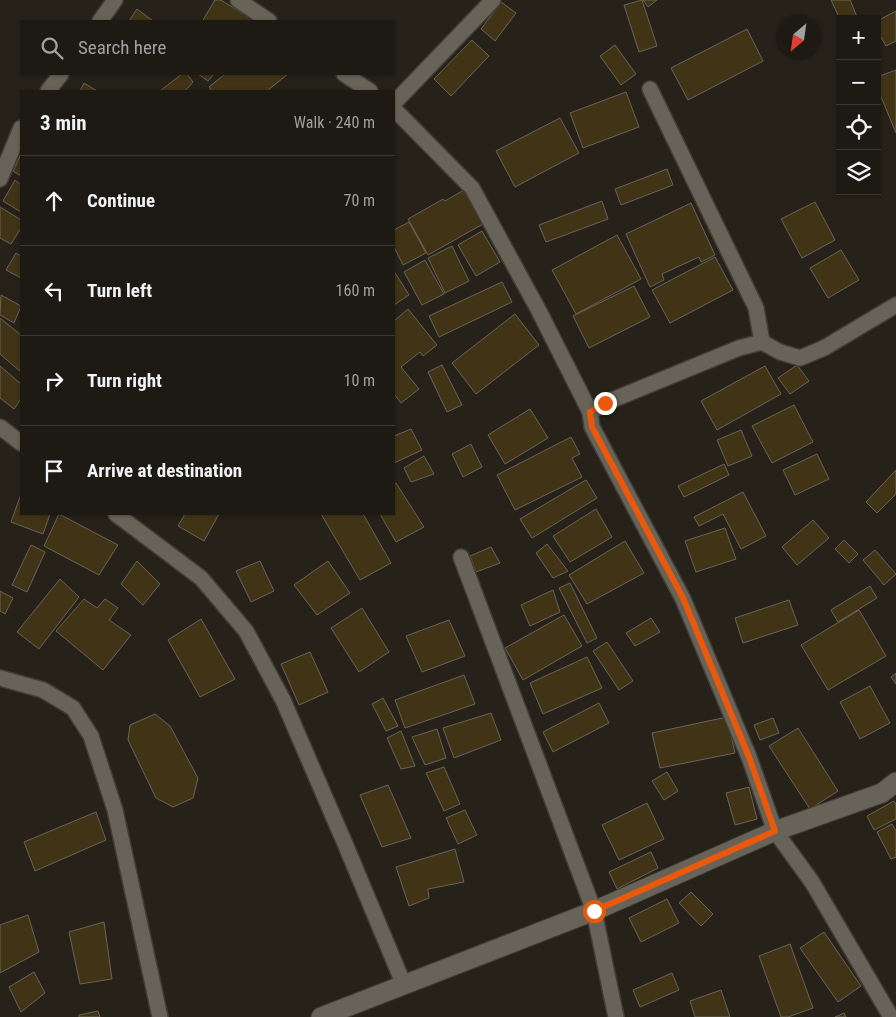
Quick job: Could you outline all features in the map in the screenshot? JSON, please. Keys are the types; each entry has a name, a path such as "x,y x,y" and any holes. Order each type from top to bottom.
{"street":[{"path":"101,20 115,0"},
{"path":"238,0 268,20"},
{"path":"395,102 493,0"},
{"path":"49,90 60,75"},
{"path":"346,75 368,90"},
{"path":"650,89 756,308 762,342"},
{"path":"395,110 472,188 539,311 590,412 592,427 683,598 749,757 775,831 812,882 847,938 891,1017"},
{"path":"0,179 20,130"},
{"path":"590,412 605,403 739,348 762,342 780,352 800,358 824,348 896,306"},
{"path":"0,427 20,442"},
{"path":"117,515 201,578 246,631 283,700 404,985"},
{"path":"461,558 594,911 616,1017"},
{"path":"0,678 43,690 73,708 91,736 115,810 160,1017"},
{"path":"321,1017 594,911 775,831 882,793 896,782"}],"building":[{"path":"215,0 221,0 253,20 203,20"},
{"path":"642,0 657,46 639,52 624,5"},
{"path":"643,0 657,0 648,7"},
{"path":"831,0 850,0 856,15 838,15"},
{"path":"501,2 516,13 495,41 481,29"},
{"path":"137,9 152,20 130,20"},
{"path":"896,11 896,41 886,46 881,37 881,19"},
{"path":"747,29 763,61 688,100 671,68"},
{"path":"472,40 489,56 451,96 434,79"},
{"path":"615,45 636,74 621,85 600,56"},
{"path":"896,70 896,133 881,97 881,76"},
{"path":"181,75 188,75 193,82 186,90 161,90"},
{"path":"199,75 213,75 208,81"},
{"path":"224,75 287,75 268,90 211,90 209,87"},
{"path":"84,83 95,90 80,90"},
{"path":"626,92 639,127 583,148 570,113"},
{"path":"560,118 579,153 515,187 496,151"},
{"path":"20,156 20,175 13,171"},
{"path":"667,169 673,185 621,205 615,189"},
{"path":"15,180 20,184 20,211 3,201"},
{"path":"464,190 483,224 428,255 408,219 443,199 445,201"},
{"path":"602,201 608,219 546,242 539,225"},
{"path":"815,202 835,240 802,258 781,219"},
{"path":"691,203 715,255 701,262 699,257 662,274 664,280 650,287 626,234"},
{"path":"0,207 20,219 20,230 11,244 0,238"},
{"path":"409,222 426,253 403,265 395,249 395,229"},
{"path":"482,231 500,262 476,276 458,245"},
{"path":"617,235 641,279 576,314 552,270"},
{"path":"452,246 469,281 445,293 428,258"},
{"path":"841,250 859,280 828,298 810,268"},
{"path":"16,253 20,255 20,277 6,270"},
{"path":"715,257 733,290 670,323 652,290"},
{"path":"425,260 444,294 422,305 404,272"},
{"path":"395,273 409,295 395,304"},
{"path":"502,282 512,302 439,337 429,316"},
{"path":"634,286 650,317 589,348 573,316"},
{"path":"1,295 20,305 14,323 0,315"},
{"path":"408,309 437,345 423,356 420,352 401,367 419,389 401,403 395,395 395,320"},
{"path":"515,314 539,345 476,394 452,363"},
{"path":"0,318 20,334 20,371 0,354"},
{"path":"442,365 462,405 447,412 428,372"},
{"path":"797,365 809,381 790,394 778,378"},
{"path":"0,366 20,383 20,400 14,409 0,398"},
{"path":"765,366 781,394 717,430 701,401"},
{"path":"794,405 813,442 772,463 752,426"},
{"path":"530,409 548,438 505,464 488,435"},
{"path":"411,429 422,450 395,463 395,436"},
{"path":"741,430 752,456 728,466 717,440"},
{"path":"571,437 580,454 572,458 582,477 515,510 497,475"},
{"path":"471,444 482,467 463,477 452,454"},
{"path":"817,454 829,479 795,495 783,470"},
{"path":"424,456 434,474 411,482 404,468"},
{"path":"724,464 729,475 684,497 678,486"},
{"path":"896,470 896,494 877,513 866,502"},
{"path":"586,480 597,498 532,538 520,519"},
{"path":"395,484 424,527 396,542 381,515 395,515"},
{"path":"743,492 766,536 741,549 723,514 699,526 694,517"},
{"path":"20,497 20,515 50,515 43,534 11,522"},
{"path":"596,509 612,537 570,562 553,536"},
{"path":"59,515 118,545 99,575 44,546"},
{"path":"184,515 218,515 204,541 178,526"},
{"path":"322,515 364,515 391,563 360,580"},
{"path":"813,520 829,538 797,565 782,547"},
{"path":"725,528 736,559 696,572 685,541"},
{"path":"844,540 858,554 849,563 835,549"},
{"path":"625,541 644,573 587,604 569,575"},
{"path":"547,544 568,571 553,578 536,553"},
{"path":"31,545 45,552 27,592 12,585"},
{"path":"491,547 500,563 476,572 470,556"},
{"path":"875,550 896,574 884,585 863,560"},
{"path":"137,561 160,584 143,605 121,584"},
{"path":"260,561 274,591 251,602 236,571"},
{"path":"328,561 350,593 317,615 294,585"},
{"path":"60,579 79,597 39,649 17,632"},
{"path":"570,583 597,638 587,643 559,588"},
{"path":"870,586 877,598 838,622 831,610"},
{"path":"553,590 560,612 530,626 521,605"},
{"path":"0,591 13,598 5,614 0,611"},
{"path":"84,599 97,608 105,599 118,608 109,620 131,635 103,670 56,631"},
{"path":"789,600 798,625 743,643 735,618"},
{"path":"362,608 389,652 359,672 331,628"},
{"path":"859,610 886,656 828,690 801,645"},
{"path":"564,615 582,646 523,680 505,648"},
{"path":"651,618 660,632 635,646 626,633"},
{"path":"201,619 235,679 200,697 168,640"},
{"path":"449,620 465,656 422,672 406,636"},
{"path":"607,642 633,681 619,690 593,651"},
{"path":"310,652 328,692 299,705 281,664"},
{"path":"587,657 602,688 543,714 530,683"},
{"path":"896,673 896,684 891,677"},
{"path":"464,675 475,704 405,728 395,700"},
{"path":"870,686 890,723 860,739 840,702"},
{"path":"383,698 398,726 386,731 372,704"},
{"path":"599,703 609,723 553,752 543,732"},
{"path":"491,713 501,740 454,758 443,728"},
{"path":"155,714 170,726 198,778 193,798 173,807 156,798 128,740 130,725"},
{"path":"727,717 735,753 660,768 652,733"},
{"path":"773,718 779,733 760,740 754,725"},
{"path":"798,728 838,791 810,809 769,746"},
{"path":"437,729 446,758 425,765 412,737"},
{"path":"401,731 415,766 401,769 387,738"},
{"path":"444,767 460,804 444,811 426,773"},
{"path":"667,772 678,791 664,800 652,781"},
{"path":"388,785 411,838 382,847 360,795"},
{"path":"749,787 757,819 735,825 726,793"},
{"path":"894,801 896,805 896,819 874,830 867,816"},
{"path":"647,803 664,839 619,860 602,825"},
{"path":"465,810 477,835 458,844 446,818"},
{"path":"96,812 106,840 35,871 24,842"},
{"path":"892,824 896,831 896,857 891,859 877,832"},
{"path":"455,849 464,882 428,889 429,898 409,906 396,867"},
{"path":"651,852 658,868 617,889 609,872"},
{"path":"691,892 713,914 701,926 679,903"},
{"path":"667,899 679,923 641,942 629,918"},
{"path":"28,915 39,952 0,973 0,925"},
{"path":"104,922 112,979 80,984 69,932"},
{"path":"824,932 861,986 838,1002 800,948"},
{"path":"790,944 813,1008 788,1017 781,1017 759,956"},
{"path":"34,972 45,993 21,1012 9,987"},
{"path":"672,973 679,990 640,1007 633,990"},
{"path":"721,990 730,1017 695,1017 690,1001"},
{"path":"98,1011 100,1017 79,1017 79,1015"},
{"path":"844,1013 846,1017 835,1017"}],"route":[{"path":"594,911 775,831 749,757 683,598 592,427 590,412 605,403"}]}
